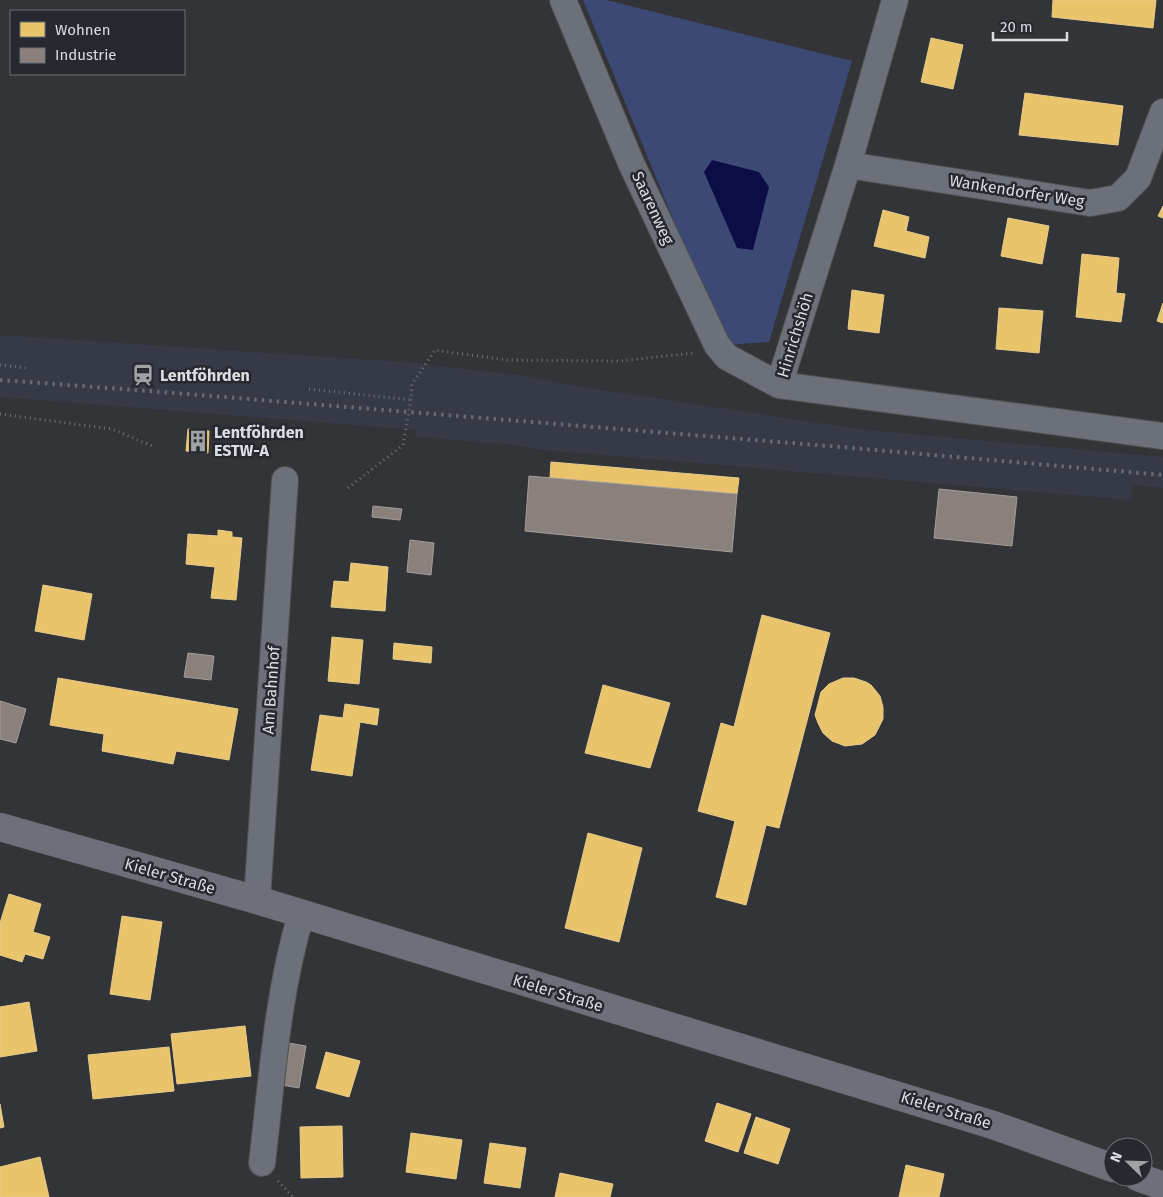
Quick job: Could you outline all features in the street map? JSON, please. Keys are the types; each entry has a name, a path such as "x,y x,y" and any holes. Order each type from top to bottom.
{"main road":[{"name":"Kieler Straße","path":"0,827 256,900 994,1125 1103,1164"}],"street":[{"name":"Saarenweg","path":"563,0 631,163 717,345 727,357 779,385"},
{"name":"Hinrichshöh","path":"895,0 848,165 779,385 1163,436"},
{"name":"Wankendorfer Weg","path":"848,165 1090,203 1118,198 1138,178 1163,112"},
{"name":"Am Bahnhof","path":"256,900 285,480"},
{"path":"262,1163 281,1001 292,944 301,915"}],"path":[{"path":"348,488 403,446 412,384 435,350 507,360 619,361 703,352 717,345"},
{"path":"0,365 26,368"},
{"path":"310,390 411,400"},
{"path":"0,414 112,429 152,446"}],"shaded area":[{"path":"583,0 606,0 852,61 769,342 725,345"},
{"path":"712,160 759,172 769,187 753,250 737,248 704,172"},
{"path":"0,335 405,362 517,375 596,389 859,429 1163,457 1163,488 1133,485 1131,500 542,450 515,445 416,437 416,430 0,397"}],"building: Wohnen":[{"path":"1053,0 1156,0 1153,28 1052,17"},
{"path":"931,38 963,45 953,89 921,82"},
{"path":"1025,93 1123,106 1118,145 1019,135"},
{"path":"1163,206 1163,218 1158,216"},
{"path":"883,210 909,217 906,231 929,237 925,258 874,246"},
{"path":"1008,218 1049,226 1042,264 1001,256"},
{"path":"1082,254 1119,258 1116,293 1125,294 1121,322 1076,317"},
{"path":"852,290 884,295 879,333 848,329"},
{"path":"1163,303 1163,323 1157,321"},
{"path":"999,308 1043,311 1039,353 996,349"},
{"name":"Lentföhrden ESTW-A","path":"188,429 209,431 208,453 186,451"},
{"path":"551,462 739,478 737,494 550,478"},
{"path":"218,530 232,532 232,537 242,538 236,600 211,598 215,567 186,564 188,534 218,536"},
{"path":"351,563 388,567 385,611 331,607 334,581 349,582"},
{"path":"43,585 92,594 84,640 35,631"},
{"path":"762,615 830,633 779,828 766,825 746,905 716,897 735,821 698,811 721,723 734,727"},
{"path":"332,637 363,640 359,684 328,681"},
{"path":"394,643 432,647 431,663 393,659"},
{"path":"58,678 238,709 229,760 176,751 173,764 102,751 104,734 50,725"},
{"path":"843,678 854,678 866,682 880,696 883,707 883,719 875,735 862,744 845,746 832,741 823,733 815,715 821,692 829,684"},
{"path":"603,685 670,703 650,768 585,753"},
{"path":"345,704 379,709 377,725 360,722 352,776 311,770 320,715 343,718"},
{"path":"588,833 642,848 619,942 565,928"},
{"path":"9,894 41,904 33,932 50,937 43,959 25,954 22,962 0,955 0,923"},
{"path":"122,916 162,922 150,1000 110,994"},
{"path":"29,1002 37,1051 0,1057 0,1007"},
{"path":"245,1026 251,1076 177,1084 171,1034"},
{"path":"169,1047 174,1091 93,1099 88,1055"},
{"path":"326,1052 360,1061 349,1097 316,1088"},
{"path":"717,1103 751,1114 738,1152 705,1141"},
{"path":"0,1104 4,1127 0,1128"},
{"path":"756,1117 790,1129 778,1164 744,1153"},
{"path":"342,1126 343,1177 301,1178 300,1127"},
{"path":"411,1133 462,1140 456,1179 406,1172"},
{"path":"490,1143 526,1148 520,1188 484,1183"},
{"path":"40,1157 49,1197 0,1197 0,1167"},
{"path":"906,1165 944,1174 939,1197 899,1197"},
{"path":"560,1173 613,1184 610,1197 555,1197"}],"building: Industrie":[{"path":"529,476 737,494 732,552 525,531"},
{"path":"939,489 1017,497 1012,546 934,538"},
{"path":"373,506 402,509 400,520 372,517"},
{"path":"410,540 434,543 431,575 407,572"},
{"path":"188,653 214,656 211,680 184,677"},
{"path":"0,701 26,709 16,743 0,739"},
{"path":"283,1042 306,1046 299,1088 276,1084"}],"railway":[{"path":"0,380 853,448 1163,475"}],"place":[{"name":"Lentföhrden","path":"143,375"},
{"name":"Lentföhrden ESTW-A","path":"198,441"}]}
